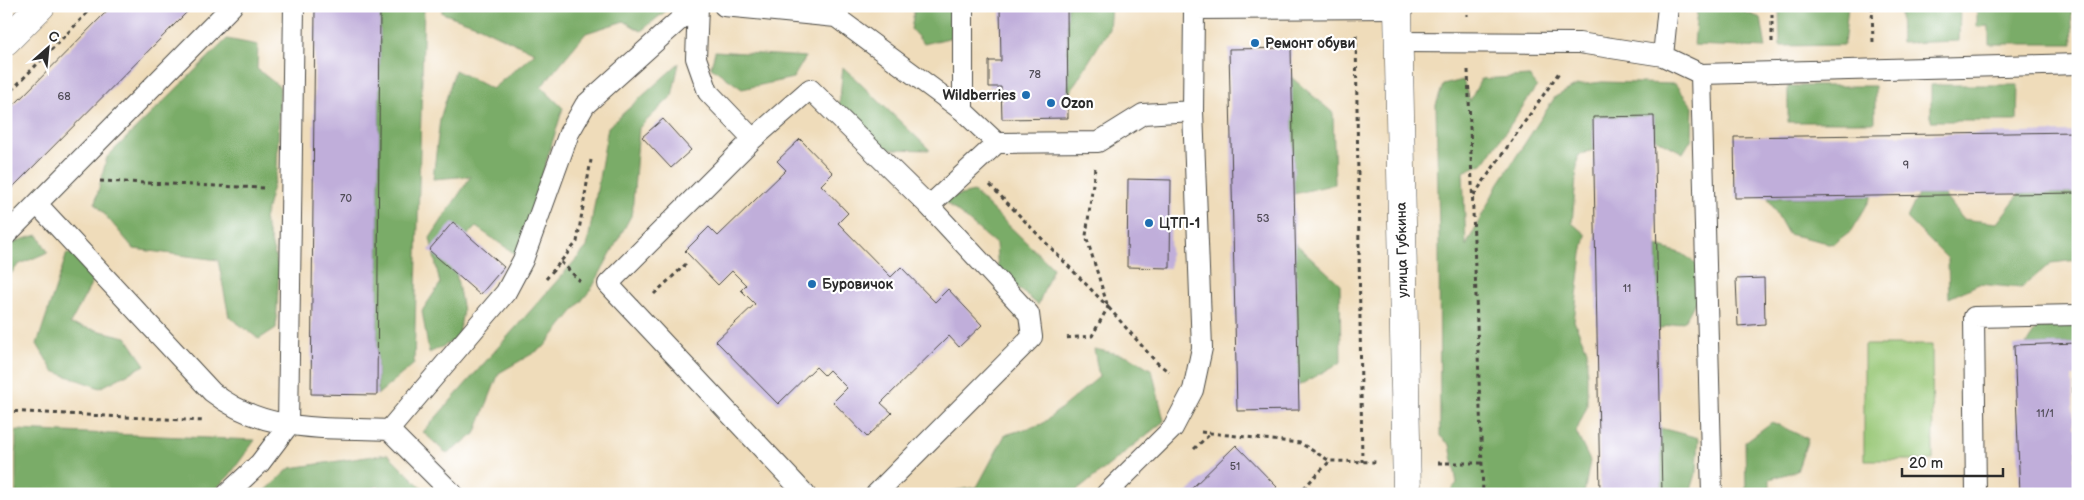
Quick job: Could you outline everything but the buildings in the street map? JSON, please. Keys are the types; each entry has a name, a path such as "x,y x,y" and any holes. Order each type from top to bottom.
{"main road":[{"path":"6,42 41,6"},
{"name":"улица Губкина","path":"1398,7 1406,494"}],"lane":[{"path":"6,235 232,6"},
{"path":"227,494 260,463 288,426 294,6"},
{"path":"697,6 696,58 708,92 753,139"},
{"path":"389,430 506,292 523,260 568,133 585,105 697,6"},
{"path":"724,6 836,17 963,111 997,143"},
{"path":"963,6 963,111"},
{"path":"1664,56 1668,6"},
{"path":"1106,494 1173,428 1193,390 1202,348 1193,111 1194,9 1356,9 1398,7"},
{"path":"1398,42 1579,42 1664,56 1701,74 2078,64"},
{"path":"1701,74 1712,494"},
{"path":"805,494 608,284 753,139 810,89 929,206 1029,314 1032,337 876,494"},
{"path":"929,206 958,177 972,167 997,143 1098,142 1143,114 1193,111"},
{"path":"37,204 212,392 225,402 244,412 288,426 389,430 453,494"},
{"path":"1976,494 1974,317 2078,315"}],"path":[{"path":"6,96 94,6"},
{"path":"1467,6 1483,494"},
{"path":"1772,6 1772,71"},
{"path":"1872,6 1874,69"},
{"path":"1356,9 1362,462"},
{"path":"1473,196 1579,42"},
{"path":"1066,338 1092,336 1108,307 1086,236 1098,142"},
{"path":"972,167 1108,307 1156,362 1193,390"},
{"path":"62,179 291,190"},
{"path":"6,411 210,422"},
{"path":"1173,428 1300,442 1330,461 1298,494"}],"green space":[{"path":"346,6 424,6 414,364 377,395 380,10 347,10"},
{"path":"442,6 672,6 641,31 624,21 586,33 541,87 563,108 517,255 476,227 452,250 463,311 458,339 429,353 422,311 440,284 430,238 471,176 433,179 440,119 455,70 492,89 535,53 476,25 442,13"},
{"path":"915,6 967,6 953,37 924,44 911,29"},
{"path":"1067,6 1111,6 1109,29 1068,95"},
{"path":"1699,6 1745,6 1744,12 1761,18 1766,48 1694,45 1697,9"},
{"path":"1779,6 1848,6 1844,45 1780,46"},
{"path":"1900,6 1960,6 1959,41 1901,43"},
{"path":"1977,6 2071,6 2073,44 1989,44 1989,26 1977,27"},
{"path":"227,39 258,45 257,69 280,87 277,171 264,219 279,269 276,328 259,339 229,317 218,260 134,249 95,203 107,157"},
{"path":"715,51 806,57 793,78 742,89 711,67"},
{"path":"679,63 672,96 639,128 632,214 592,288 544,347 499,373 475,434 447,454 423,432 587,247 608,127"},
{"path":"843,67 930,150 889,149 838,116"},
{"path":"1529,76 1537,86 1484,163 1463,172 1466,246 1497,186 1555,97 1577,85 1602,82 1675,84 1693,107 1692,138 1683,153 1655,138 1654,116 1593,117 1593,149 1578,156 1572,223 1586,235 1574,321 1587,350 1587,406 1576,432 1590,461 1584,494 1448,494 1457,483 1450,445 1440,436 1436,105 1443,85 1463,80 1470,101 1481,79"},
{"path":"1291,77 1333,113 1335,184 1294,194"},
{"path":"1931,85 2018,85 2017,121 1931,121"},
{"path":"1788,86 1875,86 1875,122 1788,122"},
{"path":"974,192 1053,268 1038,305 998,271 996,244 942,199"},
{"path":"2078,193 2078,260 2051,263 2021,288 1979,284 1949,298 1948,259 1907,218 1918,195 1944,195 1962,219 1997,223 2019,194"},
{"path":"1872,196 1853,229 1833,244 1788,234 1768,198"},
{"path":"38,235 48,252 18,265 6,280 6,259 9,248 18,241"},
{"path":"1295,243 1340,284 1341,362 1298,386"},
{"path":"1657,246 1683,254 1698,265 1699,295 1685,321 1658,329"},
{"path":"67,253 94,260 93,281 70,324 126,337 145,365 100,388 53,371 37,344"},
{"path":"2078,324 2078,343 2026,345 2037,328"},
{"path":"1864,345 1932,345 1933,460 1864,460"},
{"path":"1094,349 1129,356 1152,370 1164,421 1073,494 933,494 977,487 1005,435 1042,424 1099,377"},
{"path":"1772,422 1808,439 1797,471 1770,479 1770,494 1746,494 1745,442"},
{"path":"1660,428 1699,438 1697,470 1690,494 1662,494"},
{"path":"16,430 255,440 229,476 211,494 16,494"},
{"path":"388,454 428,494 386,494 378,486 355,494 262,494 290,468"}],"place":[{"name":"Ремонт обуви","path":"1255,43"},
{"name":"Wildberries","path":"1026,95"},
{"name":"Ozon","path":"1051,103"},
{"name":"ЦТП-1","path":"1149,223"},
{"name":"Буровичок","path":"812,284"}]}
